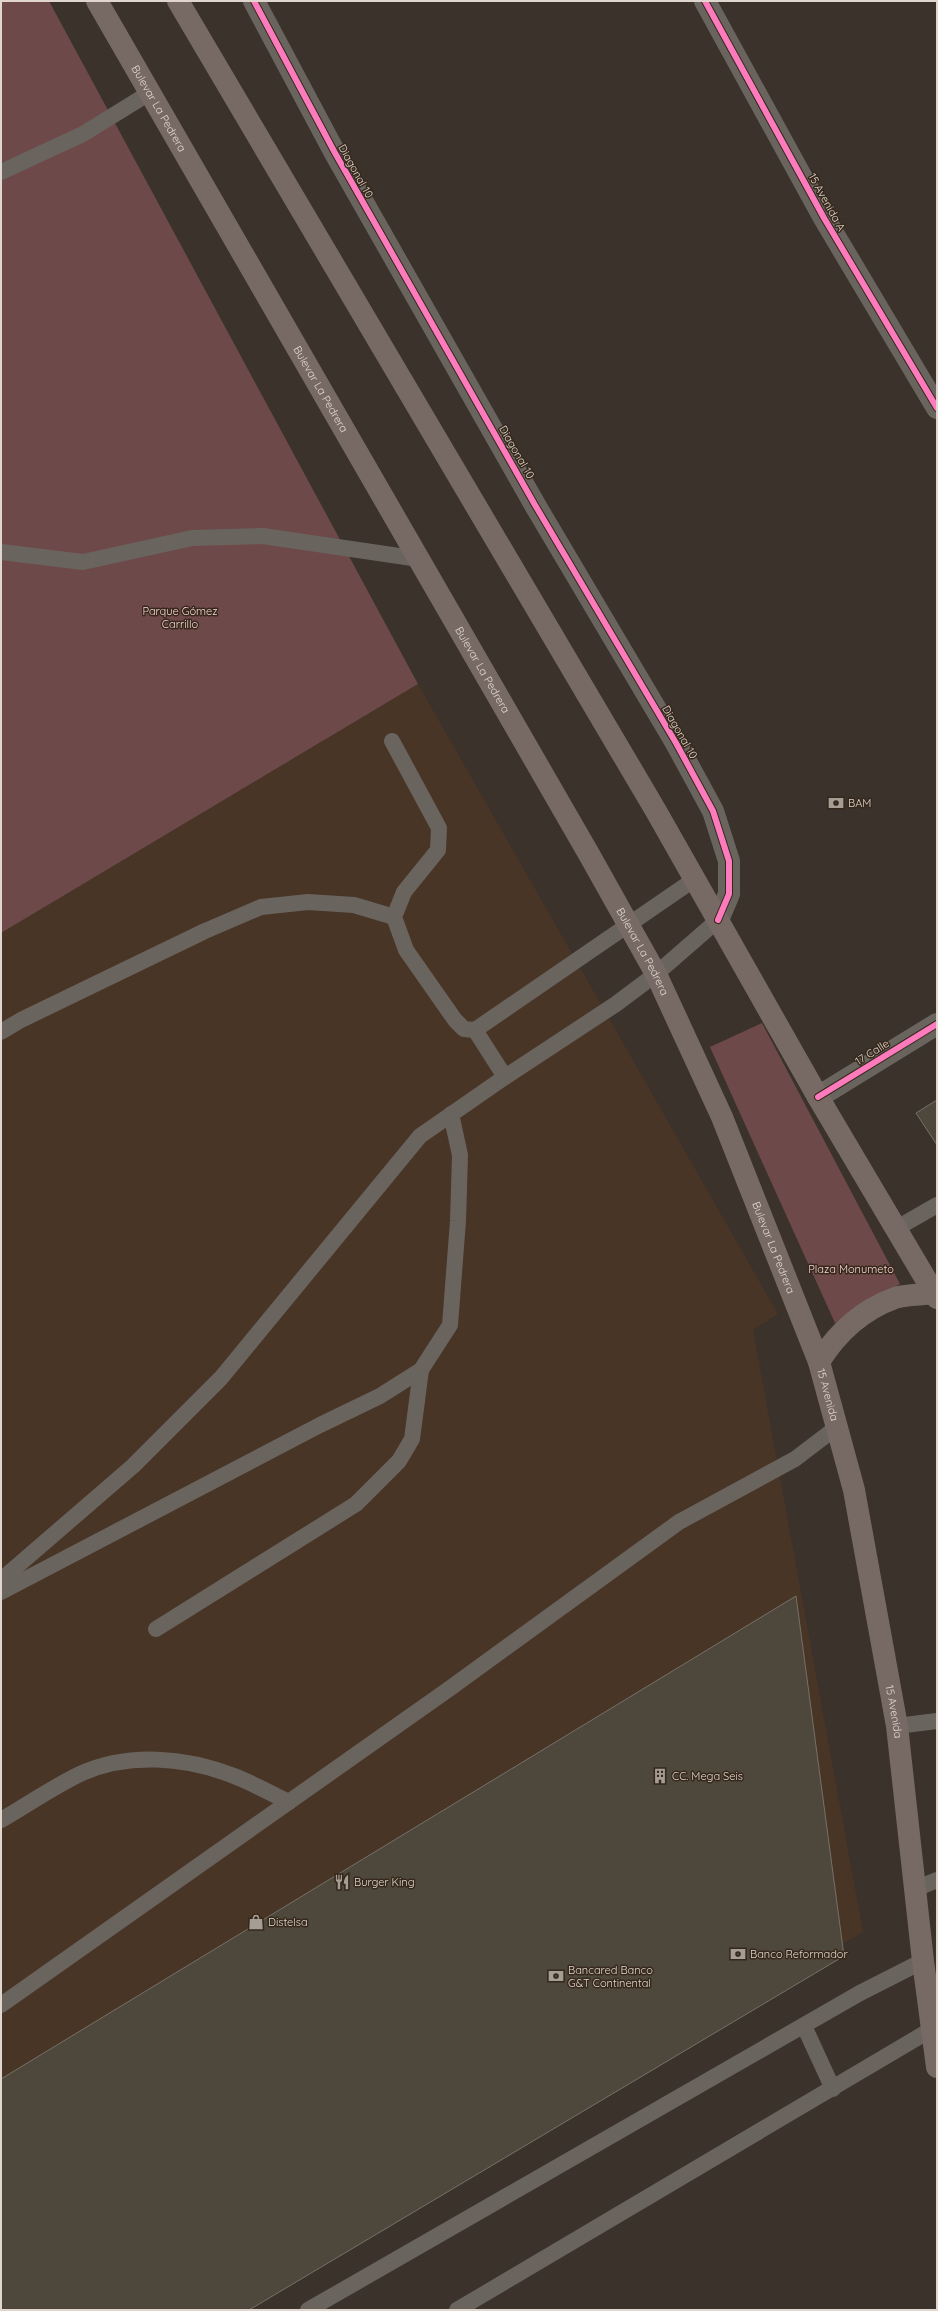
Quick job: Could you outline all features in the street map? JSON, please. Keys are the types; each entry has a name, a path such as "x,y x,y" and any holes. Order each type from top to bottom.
{"main road":[{"name":"Bulevar La Pedrera","path":"97,1 151,92 590,856 627,925 656,974 722,1116 819,1362"},
{"path":"178,1 695,879 818,1097 936,1295 896,1297 870,1311 846,1326 831,1342 819,1362"},
{"name":"15 Avenida","path":"819,1362 854,1490 897,1726 923,1961 937,2067"}],"street":[{"name":"Diagonal 10","path":"254,1 335,154 531,498 676,743 713,811 729,861 729,894 718,920"},
{"name":"15 Avenida A","path":"705,1 824,218 937,408"},
{"name":"17 Calle","path":"818,1097 937,1024"}],"lane":[{"path":"1,172 83,134 151,92"},
{"path":"1,552 83,562 192,538 263,536 419,559"},
{"path":"392,741 439,828 438,850 404,892 394,916 406,950 455,1020 464,1029 475,1030 695,879"},
{"path":"1,1032 20,1020 198,934 261,907 308,902 323,903 354,906 394,916"},
{"path":"1,1580 133,1466 221,1378 420,1136 505,1077 616,1004 656,974 718,920"},
{"path":"475,1030 505,1077"},
{"path":"1,1592 320,1425 380,1396 421,1370 450,1325 458,1222 460,1155 451,1114"},
{"path":"896,1228 937,1206"},
{"path":"156,1629 356,1504 398,1461 412,1439 421,1370"},
{"path":"1,2005 289,1802 679,1522 795,1459 836,1427"},
{"path":"897,1726 937,1721"},
{"path":"1,1820 80,1774 111,1764 152,1759 192,1763 234,1776 289,1802"},
{"path":"915,1889 937,1880"},
{"path":"308,2310 860,1993 923,1961"},
{"path":"804,2026 833,2088"},
{"path":"456,2310 932,2029"}],"shaded area":[{"path":"418,684 778,1314 753,1330 863,1932 222,2310 1,2310 1,933"}],"green space":[{"name":"Parque Gómez Carrillo","path":"1,1 49,1 418,684 1,933"},
{"name":"Plaza Monumeto","path":"762,1023 900,1284 835,1323 710,1047"}],"building":[{"path":"937,1100 937,1145 916,1113"},
{"name":"CC. Mega Seis","path":"796,1596 844,1956 249,2310 1,2310 1,2079"}],"cycle path":[{"path":"254,1 335,153 535,505 676,743 713,811 729,861 729,894 718,920"},
{"path":"705,1 824,218 937,408"},
{"path":"818,1097 937,1024"}],"place":[{"name":"BAM","path":"836,803"},
{"name":"CC. Mega Seis","path":"660,1776"},
{"name":"Burger King","path":"342,1882"},
{"name":"Distelsa","path":"256,1922"},
{"name":"Banco Reformador","path":"738,1954"},
{"name":"Bancared Banco G&T Continental","path":"556,1976"}]}
